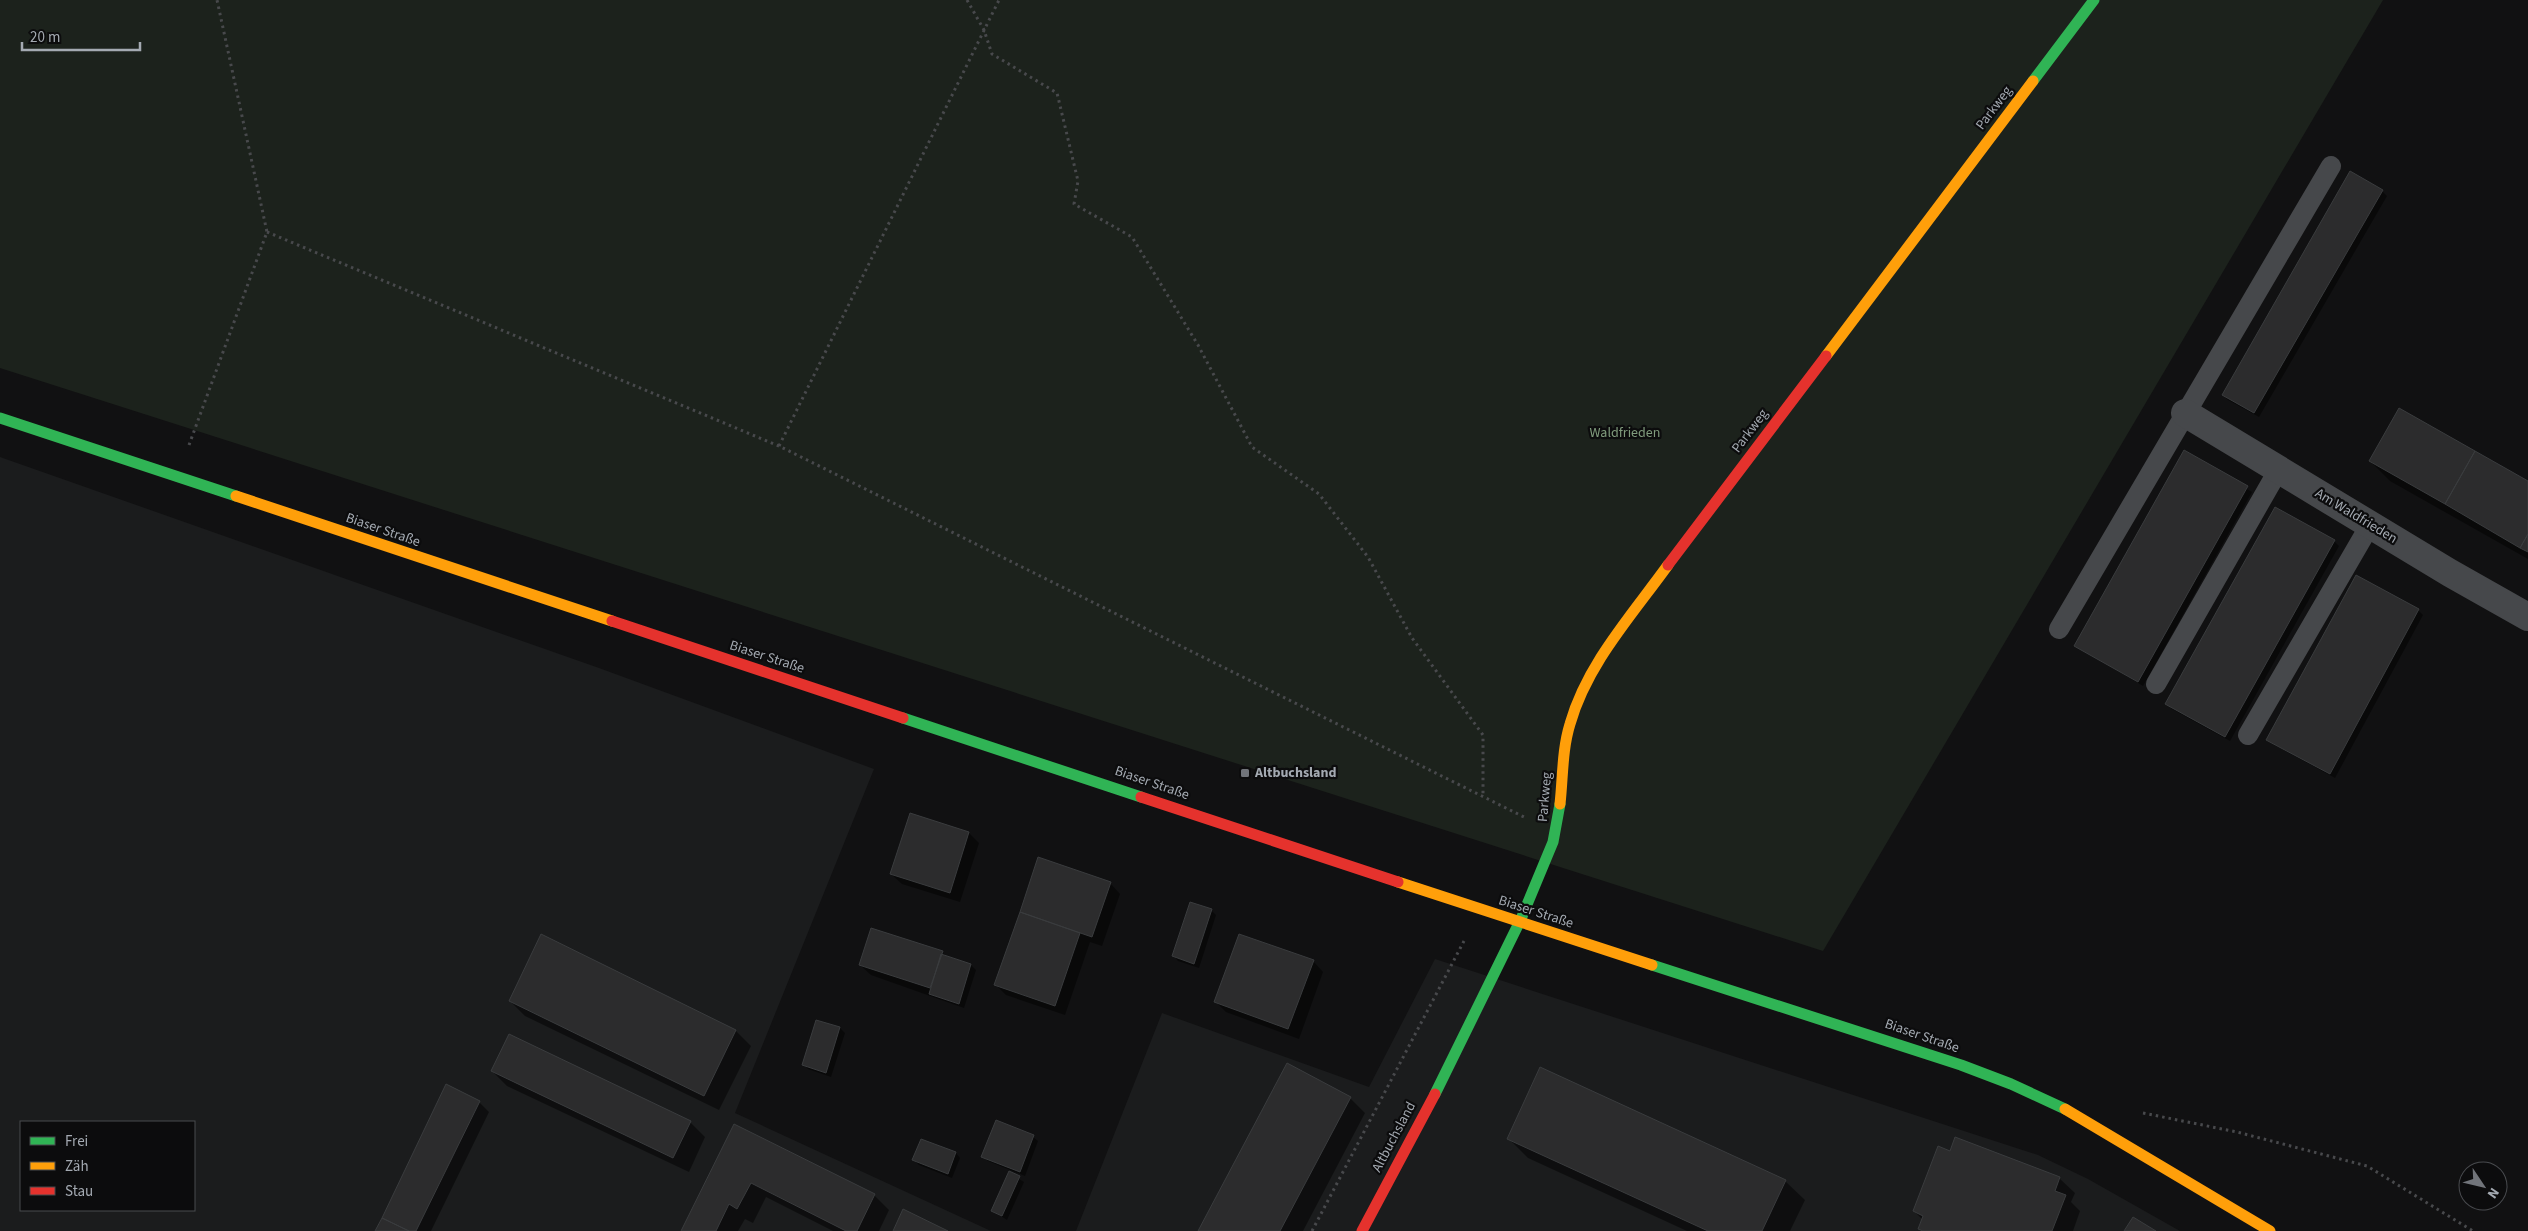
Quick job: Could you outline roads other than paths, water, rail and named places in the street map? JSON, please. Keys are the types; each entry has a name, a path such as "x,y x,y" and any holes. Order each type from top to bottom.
{"street":[{"name":"Parkweg","path":"1519,922 1556,835 1562,794 1563,756 1570,722 1586,686 1613,642 1844,330 2094,0"},
{"name":"Am Waldfrieden","path":"2185,412 2370,525 2528,617"},
{"name":"Biaser Straße","path":"0,418 1519,922 1886,1040 2011,1084 2075,1114 2270,1231"},
{"name":"Altbuchsland","path":"1362,1231 1493,981 1519,922"}],"lane":[{"path":"2058,629 2331,166"},
{"path":"2156,684 2279,469"},
{"path":"2248,736 2370,525"}],"place":[{"name":"Altbuchsland","path":"1245,773"}],"park label":[{"name":"Waldfrieden","path":"1625,433"}]}
